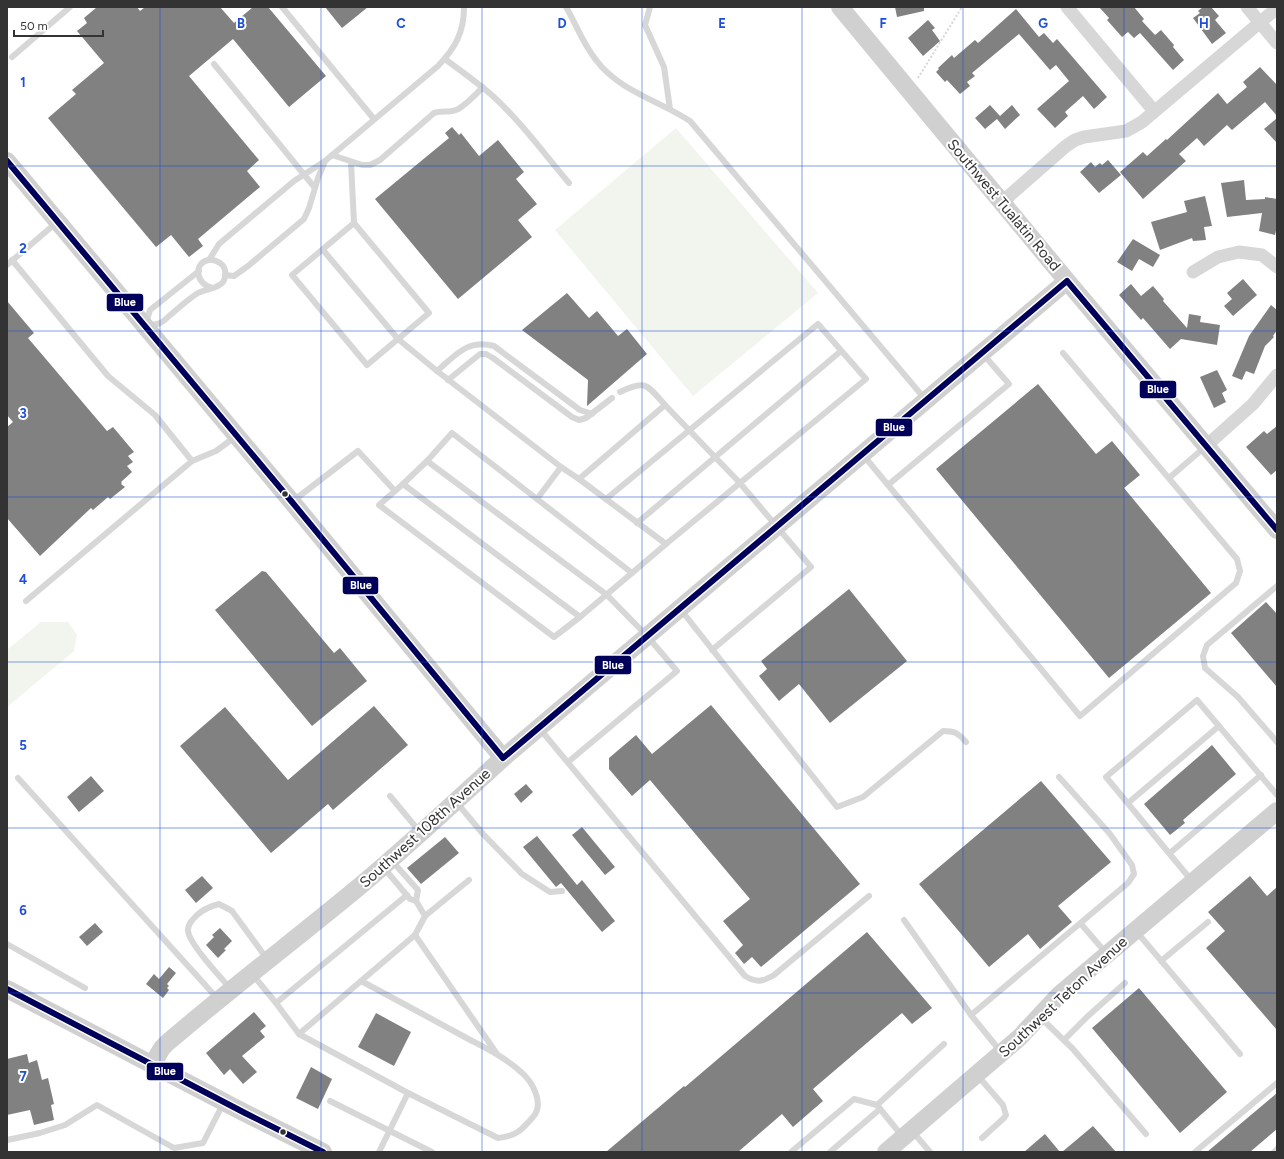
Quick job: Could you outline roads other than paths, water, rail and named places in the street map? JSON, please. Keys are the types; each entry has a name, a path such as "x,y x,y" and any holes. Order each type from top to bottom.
{"street":[{"name":"Southwest Tualatin Road","path":"840,7 1067,281 1277,530"},
{"path":"1067,7 1154,111"},
{"path":"1247,7 1277,43"},
{"path":"1002,202 1066,146 1075,140 1084,137 1126,131 1142,122 1277,8"},
{"path":"7,161 292,502 503,758"},
{"path":"1193,272 1218,257 1239,252 1262,255 1277,267"},
{"name":"Southwest 108th Avenue","path":"152,1065 162,1048 167,1043 387,863 503,758 1067,281"},
{"path":"1206,446 1253,404 1277,375"},
{"name":"Southwest Teton Avenue","path":"886,1152 1002,1054 1059,996 1107,954 1277,811"},
{"path":"7,989 323,1152"}],"lane":[{"path":"12,58 70,7"},
{"path":"282,7 374,119"},
{"path":"208,260 221,264 225,270 223,282 220,285 200,292 192,297 160,323 145,326 150,310 199,271 219,244 294,182 325,161 445,59 451,52 460,35 464,18 464,7"},
{"path":"566,7 596,61 613,77 633,91 670,109 690,122 926,400"},
{"path":"650,7 645,25 664,67 670,109"},
{"path":"445,59 483,87 514,118 569,183"},
{"path":"214,64 315,188"},
{"path":"332,155 362,165 370,165 380,160 434,113 441,110 457,110 483,87"},
{"path":"225,275 234,276 304,219 325,161"},
{"path":"351,162 354,223 429,313 367,365 292,275 354,223"},
{"path":"58,222 10,263 108,376 155,415 192,462"},
{"path":"323,250 398,339 448,380 561,467 666,544"},
{"path":"199,271 198,276 201,282 212,288"},
{"path":"606,500 818,324 866,379 739,482 632,572 607,595 554,637 379,505 427,461 452,433 632,572"},
{"path":"436,370 463,348 480,344 494,346 580,410 592,414"},
{"path":"636,523 841,351"},
{"path":"888,485 1009,384 982,353"},
{"path":"862,454 1080,716 1236,583 1240,571 1237,559 1063,353"},
{"path":"448,380 480,354 486,354 572,417 579,420 586,418 612,398"},
{"path":"620,392 634,385 643,385 651,390 739,482 811,568 712,650"},
{"path":"579,479 665,404"},
{"path":"26,601 192,462 216,452 236,436"},
{"path":"1169,478 1206,446"},
{"path":"292,502 358,451 395,491"},
{"path":"427,461 607,595 648,636 677,672 568,762"},
{"path":"537,499 561,467"},
{"path":"403,484 580,617"},
{"path":"1276,588 1207,645 1203,656 1205,668 1238,697 1277,742"},
{"path":"680,609 837,807 863,797 943,731 951,731 959,734 966,742"},
{"path":"1193,882 1106,777 1197,700 1277,795"},
{"path":"1128,803 1219,726"},
{"path":"539,728 745,976 753,981 765,981 774,975 868,896"},
{"path":"1170,853 1261,775"},
{"path":"971,1016 1081,924 1128,883 1134,874 1132,866 1110,834 1059,777"},
{"path":"18,778 225,994"},
{"path":"390,796 421,833"},
{"path":"456,801 483,834 522,874 550,892 562,891"},
{"path":"387,863 406,895 410,899 416,901 425,916"},
{"path":"387,863 418,890 416,901"},
{"path":"299,1034 415,935 425,916 469,880"},
{"path":"276,1003 406,895"},
{"path":"225,994 188,934 188,928 193,919 202,911 219,904 232,911 268,960"},
{"path":"904,920 971,1016 1002,1054"},
{"path":"1161,961 1208,922"},
{"path":"1081,924 1107,954"},
{"path":"1135,930 1240,1054"},
{"path":"415,935 498,1056"},
{"path":"7,944 85,988"},
{"path":"251,974 276,1003 299,1034 408,1093 498,1138 511,1136 522,1130 536,1114 538,1105 536,1093 522,1072 498,1056 361,981"},
{"path":"1064,1040 1125,983"},
{"path":"1040,1017 1078,1055 1146,1134"},
{"path":"830,1152 944,1044"},
{"path":"977,1075 1003,1105 1006,1114 1004,1118 982,1138"},
{"path":"1195,1152 1277,1083"},
{"path":"379,1152 408,1093"},
{"path":"791,1152 854,1099 878,1107 907,1134 930,1152"},
{"path":"330,1101 432,1152"},
{"path":"7,1140 65,1125 97,1105 174,1148 203,1143 224,1102"}]}
